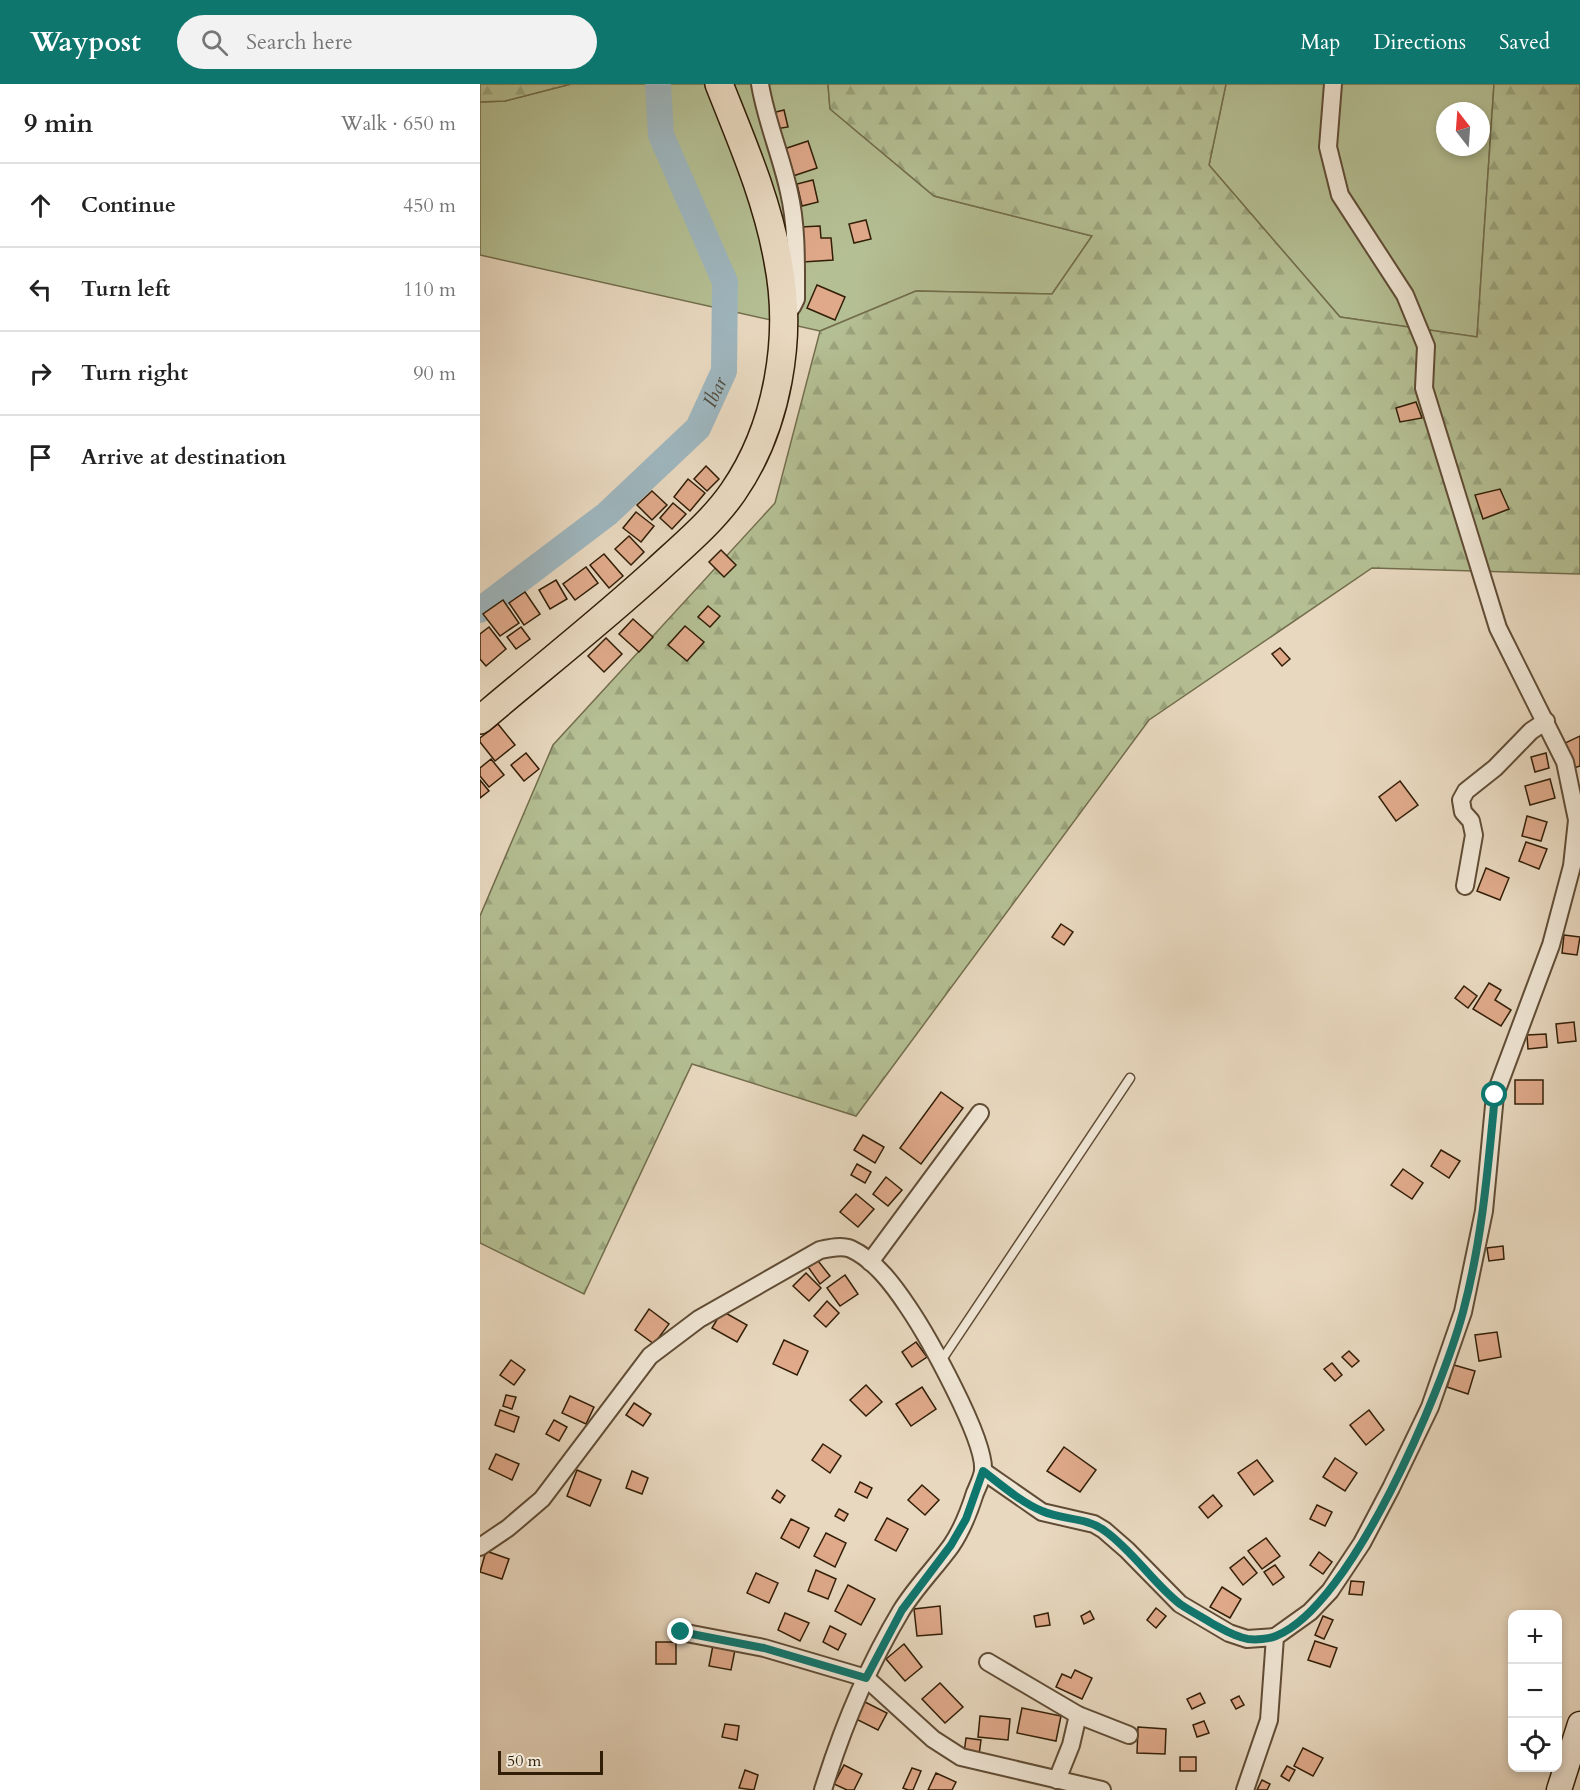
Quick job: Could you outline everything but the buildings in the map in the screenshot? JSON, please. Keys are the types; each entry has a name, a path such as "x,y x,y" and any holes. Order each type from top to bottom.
{"main road":[{"path":"480,720 630,595 712,518 734,491 748,466 771,408 783,342 779,263 766,210 719,84"},
{"path":"1559,1790 1580,1724"}],"street":[{"path":"760,84 765,111 789,190 793,211 796,299 792,307 783,310"},
{"path":"983,1471 1042,1512 1094,1524 1104,1530 1180,1604 1229,1634 1247,1639 1275,1637 1311,1612 1330,1591 1362,1543 1430,1407 1463,1312 1484,1210 1495,1095 1551,945 1572,866 1577,820 1565,762 1498,628 1424,388 1426,346 1404,295 1340,195 1328,147 1333,84"},
{"path":"1465,886 1474,835 1471,821 1462,812 1461,800 1466,791 1495,768 1531,731 1546,721"},
{"path":"870,1262 980,1113"},
{"path":"480,1547 508,1528 542,1499 650,1356 699,1319 820,1250 850,1248 870,1262 880,1270 907,1306 941,1361 969,1423 981,1456 983,1471 966,1519 951,1545 902,1610 866,1678 823,1790"},
{"path":"681,1632 764,1648 866,1678 933,1739 961,1757 1102,1790"},
{"path":"1245,1790 1269,1720 1275,1637"},
{"path":"988,1662 1078,1715 1129,1735"},
{"path":"1058,1780 1071,1745 1078,1715"}],"lane":[{"path":"941,1361 1130,1078"}],"green space":[{"path":"480,84 571,84 505,101 480,102"},
{"path":"571,84 828,84 830,109 934,196 1092,236 1052,294 916,291 820,331 480,255 480,102 505,101"},
{"path":"828,84 1226,84 1209,165 1340,317 1477,337 1494,84 1580,84 1580,574 1372,568 1149,720 856,1116 692,1064 584,1294 480,1243 480,916 553,745 775,503 820,331 916,291 1052,294 1092,236 934,196 830,109"},
{"path":"1226,84 1494,84 1490,144 1490,102 1436,102 1436,156 1489,156 1477,337 1340,317 1209,165"}],"waterway":[{"name":"Ibar","path":"480,610 607,514 698,428 724,371 725,282 661,135 658,84"}],"route":[{"path":"681,1632 764,1648 866,1678 902,1610 951,1545 966,1519 983,1471 1042,1512 1094,1524 1104,1530 1180,1604 1229,1634 1247,1639 1262,1639 1275,1637 1288,1629 1311,1612 1330,1591 1362,1543 1430,1407 1463,1312 1484,1210 1495,1095"}]}
